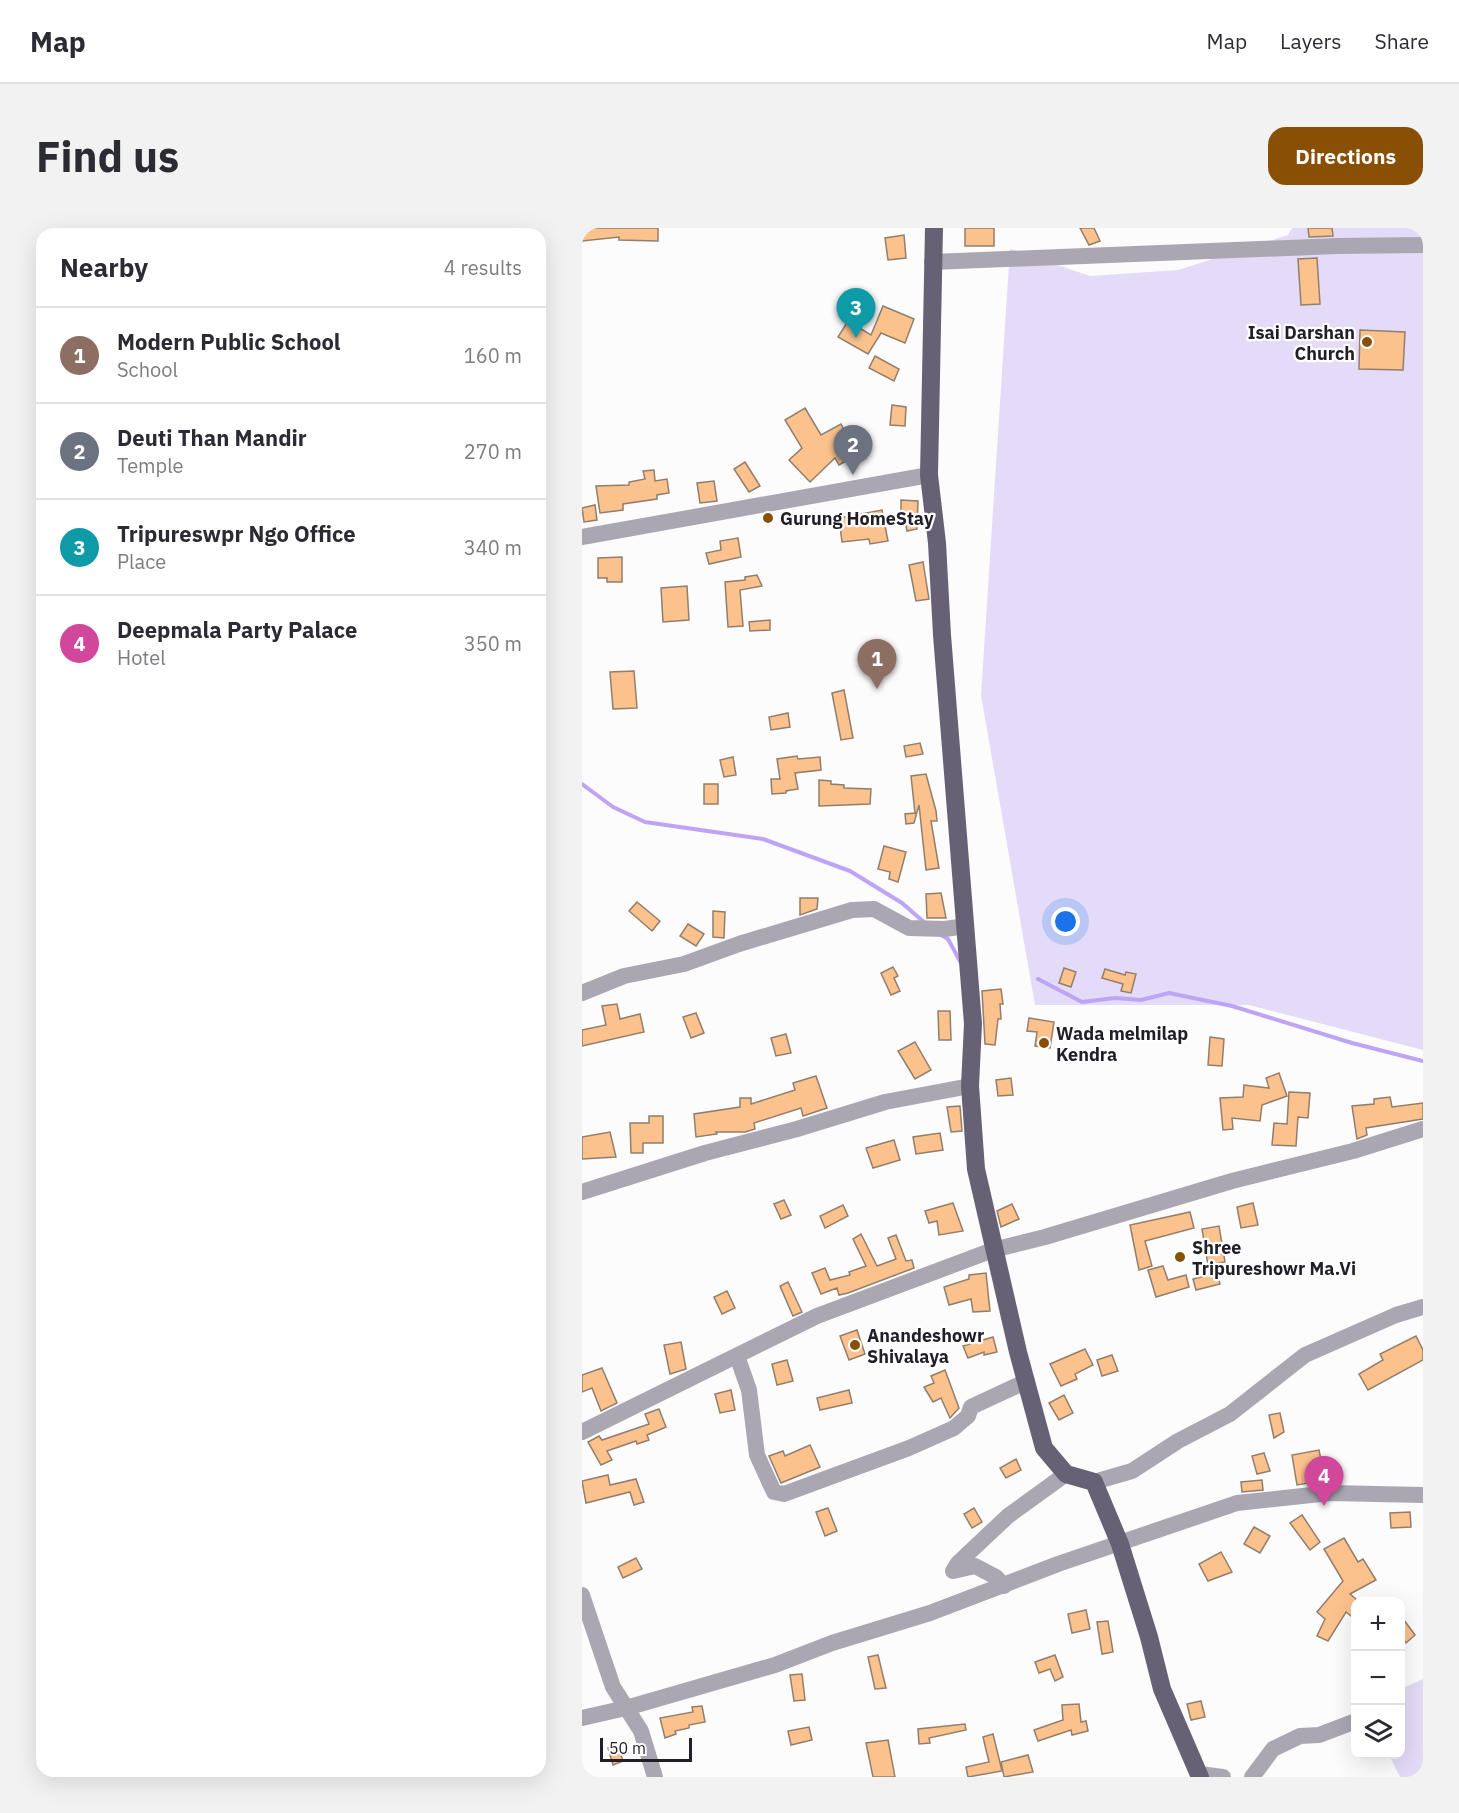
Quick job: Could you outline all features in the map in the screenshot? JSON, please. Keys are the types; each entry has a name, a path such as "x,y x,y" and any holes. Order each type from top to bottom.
{"main road":[{"path":"934,228 929,475 937,543 942,634 973,1024 970,1086 976,1169 993,1250 1044,1448 1066,1474 1094,1482 1120,1544 1149,1637 1162,1689 1199,1775"}],"street":[{"path":"932,262 1337,246 1423,245"},
{"path":"582,537 929,475"},
{"path":"582,993 624,976 684,964 739,944 852,910 874,909 909,928 966,935"},
{"path":"582,1192 705,1153 797,1129 885,1102 970,1086"},
{"path":"582,1432 817,1316 993,1250 1045,1237 1232,1180 1353,1151 1423,1129"},
{"path":"1094,1482 1132,1471 1178,1441 1230,1414 1305,1355 1396,1315 1423,1307"},
{"path":"737,1356 749,1390 757,1455 774,1492 784,1494 909,1448 954,1428 968,1416 971,1407 1027,1382"},
{"path":"1004,1586 996,1577 975,1566 953,1571 958,1563 1008,1516 1066,1474"},
{"path":"582,1718 626,1708 775,1665 1237,1503 1330,1493 1423,1495"},
{"path":"582,1595 613,1687 641,1731 655,1777"},
{"path":"1252,1777 1273,1749 1300,1736 1319,1735 1351,1723"},
{"path":"1199,1775 1223,1777"}],"shaded area":[{"path":"1292,228 1423,228 1423,1050 1249,1005 1035,1005 981,695 1010,249 1090,276 1178,270 1288,235"},
{"path":"1423,1679 1423,1777 1400,1777 1391,1759 1405,1759 1405,1687"}],"building":[{"path":"582,228 658,228 658,241 619,240 619,237 582,241"},
{"path":"965,228 994,228 994,246 965,246"},
{"path":"1080,228 1094,228 1100,241 1089,245"},
{"path":"1308,228 1332,228 1333,236 1309,237"},
{"path":"904,235 906,258 888,260 885,238"},
{"path":"1317,258 1320,304 1301,305 1298,259"},
{"path":"883,306 914,319 905,343 881,333 868,354 838,337 848,321 871,335"},
{"path":"1360,330 1405,332 1403,370 1359,369"},
{"path":"875,356 899,369 894,381 869,368"},
{"path":"892,405 906,407 905,426 890,425"},
{"path":"805,408 821,435 841,424 858,454 839,465 835,458 810,482 789,460 802,448 785,420"},
{"path":"745,462 760,486 749,492 734,469"},
{"path":"654,470 655,481 667,479 669,493 657,495 657,499 623,504 623,510 600,513 596,486 629,485 629,482 645,479 643,471"},
{"path":"714,481 717,501 700,503 697,483"},
{"path":"901,500 918,501 917,529 907,531 904,516 901,516"},
{"path":"595,505 597,520 584,522 582,508"},
{"path":"882,510 888,541 870,544 869,539 842,542 839,518"},
{"path":"738,538 741,557 709,564 706,553 721,550 720,541"},
{"path":"622,557 622,582 607,582 607,578 598,578 598,558"},
{"path":"923,562 929,599 916,601 909,565"},
{"path":"757,575 762,586 740,590 743,626 728,627 725,582 745,580 745,577"},
{"path":"687,586 689,620 663,622 661,588"},
{"path":"770,620 770,630 750,631 749,622"},
{"path":"634,671 637,708 613,709 610,672"},
{"path":"844,690 853,738 841,740 832,693"},
{"path":"788,713 790,727 771,730 769,717"},
{"path":"920,743 923,754 906,757 904,746"},
{"path":"797,756 798,759 820,757 821,770 795,773 798,789 772,794 771,779 780,779 777,759"},
{"path":"733,757 736,775 724,777 720,760"},
{"path":"926,774 936,811 937,821 931,821 939,868 926,870 919,805 914,823 906,824 905,814 915,813 911,776"},
{"path":"819,780 844,785 844,788 871,789 870,804 819,806"},
{"path":"704,784 718,784 718,804 704,804"},
{"path":"884,846 906,852 898,882 889,879 890,872 878,869"},
{"path":"941,893 946,918 927,918 926,894"},
{"path":"800,898 818,898 817,909 800,915"},
{"path":"637,902 660,921 652,931 629,911"},
{"path":"713,911 725,912 724,938 713,937"},
{"path":"688,924 704,934 696,946 680,936"},
{"path":"893,967 898,976 894,978 900,991 891,995 881,973"},
{"path":"1064,968 1076,972 1071,987 1059,983"},
{"path":"1105,969 1125,975 1126,972 1136,974 1131,993 1121,991 1123,984 1102,978"},
{"path":"1001,989 1003,1004 1000,1004 1001,1019 998,1019 995,1045 985,1044 982,991"},
{"path":"617,1004 620,1019 640,1014 644,1032 582,1046 582,1030 606,1025 602,1006"},
{"path":"938,1011 950,1011 951,1040 939,1040"},
{"path":"696,1013 704,1033 691,1038 683,1017"},
{"path":"1029,1018 1054,1022 1050,1048 1035,1046 1037,1032 1027,1031"},
{"path":"786,1034 791,1053 776,1056 771,1038"},
{"path":"1210,1037 1224,1039 1222,1066 1208,1065"},
{"path":"915,1042 931,1070 915,1079 898,1051"},
{"path":"1279,1073 1287,1096 1262,1105 1260,1121 1232,1118 1233,1129 1223,1130 1220,1098 1243,1097 1244,1085 1269,1088 1266,1078"},
{"path":"816,1076 827,1108 803,1116 801,1108 754,1123 755,1129 745,1132 716,1132 717,1134 696,1137 694,1114 740,1107 740,1098 751,1098 751,1104 795,1090 793,1083"},
{"path":"1011,1078 1013,1095 998,1096 996,1080"},
{"path":"1289,1092 1310,1093 1308,1118 1298,1117 1296,1146 1272,1145 1274,1123 1287,1124"},
{"path":"1390,1097 1392,1107 1423,1103 1423,1119 1366,1128 1367,1135 1357,1139 1352,1106 1374,1104 1374,1099"},
{"path":"960,1106 962,1131 951,1132 947,1107"},
{"path":"649,1116 663,1116 663,1143 643,1143 643,1153 631,1153 630,1123 649,1123"},
{"path":"610,1132 616,1157 582,1159 582,1137"},
{"path":"940,1133 943,1150 916,1154 913,1137"},
{"path":"894,1140 900,1160 873,1168 866,1148"},
{"path":"784,1200 791,1215 781,1219 774,1204"},
{"path":"953,1203 963,1231 939,1235 937,1221 929,1223 925,1211"},
{"path":"1253,1203 1258,1225 1241,1228 1237,1207"},
{"path":"1012,1204 1019,1219 1001,1227 997,1211"},
{"path":"843,1205 848,1216 825,1228 820,1216"},
{"path":"1190,1212 1194,1228 1145,1241 1152,1266 1139,1270 1130,1225"},
{"path":"1219,1226 1225,1262 1208,1265 1202,1229"},
{"path":"861,1234 877,1266 896,1259 888,1238 896,1235 906,1261 912,1260 914,1268 848,1293 839,1295 837,1288 821,1294 812,1273 825,1268 830,1280 850,1275 849,1272 866,1266 853,1239"},
{"path":"1163,1266 1168,1280 1186,1275 1189,1287 1156,1297 1148,1270"},
{"path":"986,1273 990,1311 973,1312 971,1299 949,1305 944,1287 969,1279 969,1275"},
{"path":"1217,1273 1220,1284 1196,1290 1193,1279"},
{"path":"788,1282 802,1312 793,1316 780,1286"},
{"path":"727,1291 735,1308 722,1314 714,1297"},
{"path":"857,1330 865,1354 849,1360 840,1336"},
{"path":"1416,1336 1423,1350 1423,1360 1368,1390 1359,1374 1383,1360 1380,1354"},
{"path":"993,1337 997,1352 984,1355 984,1352 968,1358 963,1346"},
{"path":"681,1342 686,1369 670,1374 664,1345"},
{"path":"1085,1349 1093,1365 1075,1374 1077,1379 1061,1386 1050,1364"},
{"path":"1112,1355 1118,1371 1102,1376 1097,1360"},
{"path":"787,1360 793,1381 777,1385 772,1364"},
{"path":"602,1368 617,1403 601,1411 592,1388 582,1392 582,1375"},
{"path":"945,1370 959,1408 950,1418 941,1398 933,1402 924,1387 934,1383 931,1376"},
{"path":"731,1390 735,1410 720,1413 715,1394"},
{"path":"849,1390 852,1403 820,1410 817,1398"},
{"path":"1064,1395 1073,1413 1059,1420 1049,1403"},
{"path":"659,1409 666,1427 647,1435 649,1440 637,1444 636,1441 607,1451 612,1460 601,1465 588,1442 599,1436 602,1440 649,1424 645,1414"},
{"path":"1280,1413 1284,1432 1274,1438 1269,1415"},
{"path":"810,1445 820,1467 781,1483 769,1456 783,1451 785,1456"},
{"path":"1319,1450 1325,1480 1297,1485 1292,1455"},
{"path":"1264,1453 1270,1471 1257,1474 1252,1456"},
{"path":"1016,1459 1021,1470 1006,1478 1000,1468"},
{"path":"608,1475 610,1485 636,1479 644,1502 634,1505 630,1492 586,1503 582,1481"},
{"path":"1262,1480 1263,1490 1242,1492 1241,1482"},
{"path":"828,1508 837,1531 825,1536 816,1512"},
{"path":"974,1508 982,1522 972,1528 964,1514"},
{"path":"1410,1512 1411,1527 1391,1528 1390,1513"},
{"path":"1302,1515 1320,1542 1310,1550 1290,1523"},
{"path":"1254,1527 1270,1536 1260,1553 1244,1544"},
{"path":"1344,1538 1358,1562 1363,1559 1376,1580 1350,1594 1354,1597 1351,1597 1351,1616 1346,1612 1328,1641 1317,1636 1325,1619 1317,1612 1343,1581 1324,1549"},
{"path":"1221,1552 1232,1572 1208,1581 1199,1564"},
{"path":"636,1558 642,1569 623,1578 618,1567"},
{"path":"1086,1610 1090,1629 1072,1633 1068,1614"},
{"path":"1108,1621 1113,1652 1102,1654 1097,1622"},
{"path":"1405,1621 1415,1635 1405,1642"},
{"path":"878,1655 886,1688 875,1689 868,1657"},
{"path":"1055,1655 1063,1677 1055,1681 1050,1669 1039,1673 1035,1662"},
{"path":"802,1674 805,1700 794,1701 790,1675"},
{"path":"1201,1701 1205,1717 1191,1720 1187,1704"},
{"path":"1079,1704 1081,1722 1086,1721 1088,1731 1072,1735 1071,1730 1038,1741 1034,1730 1063,1720 1062,1705"},
{"path":"702,1706 705,1722 689,1725 689,1728 675,1731 676,1734 665,1738 660,1718 693,1712 692,1707"},
{"path":"965,1724 966,1730 929,1738 930,1743 919,1744 918,1729"},
{"path":"809,1727 812,1740 791,1745 788,1731"},
{"path":"993,1734 1002,1771 968,1777 966,1767 989,1762 983,1737"},
{"path":"888,1740 895,1777 873,1777 866,1743"},
{"path":"618,1745 623,1761 613,1765 608,1748"},
{"path":"1028,1755 1033,1772 1004,1777 1001,1762"}],"waterway":[{"path":"582,784 613,807 645,822 763,839 850,871 902,903 925,923"},
{"path":"941,935 948,939 961,963"},
{"path":"1038,979 1082,1002 1115,998 1141,1000 1169,993 1232,1006 1352,1043 1423,1061"}],"place":[{"name":"Tripureswpr Ngo Office","path":"856,338"},
{"name":"Isai Darshan Church","path":"1367,342"},
{"name":"Deuti Than Mandir","path":"853,475"},
{"name":"Gurung HomeStay","path":"768,518"},
{"name":"Modern Public School","path":"877,689"},
{"name":"Wada melmilap Kendra","path":"1044,1043"},
{"name":"Shree Tripureshowr Ma.Vi","path":"1180,1257"},
{"name":"Anandeshowr Shivalaya","path":"855,1345"},
{"name":"Deepmala Party Palace","path":"1324,1506"}]}
